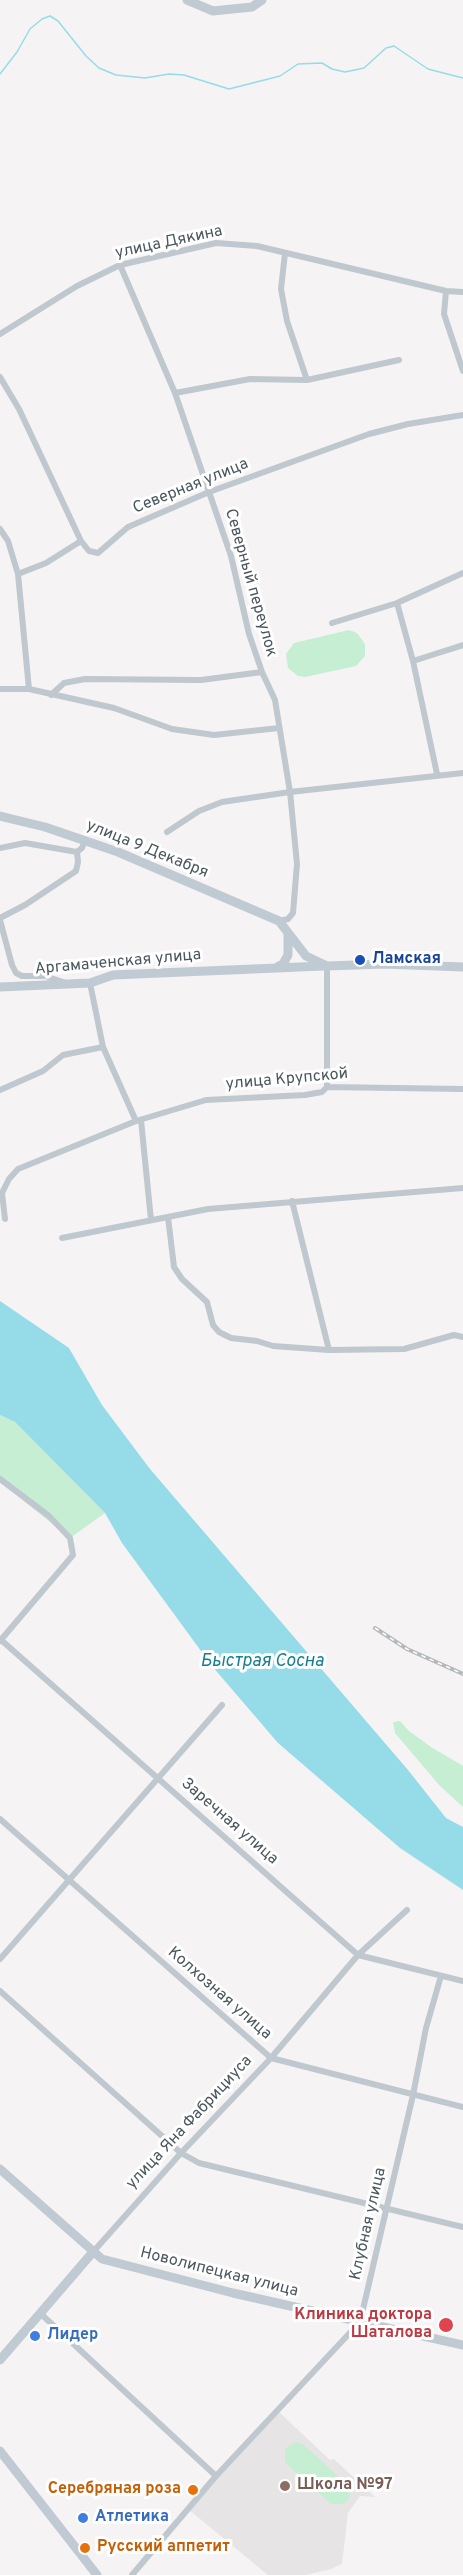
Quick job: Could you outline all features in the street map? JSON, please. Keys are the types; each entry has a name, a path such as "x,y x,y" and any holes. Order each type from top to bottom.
{"street":[{"path":"187,0 213,10 252,7 262,0"},
{"name":"улица Дякина","path":"0,334 77,286 120,265 216,243 236,243 446,291 463,292"},
{"path":"285,253 281,289 287,321 307,380"},
{"name":"Северный переулок","path":"120,265 176,393 231,556 241,609 262,672 275,700 290,792 297,864 293,913 288,919 279,921"},
{"path":"446,291 444,315 463,371"},
{"path":"176,393 250,379 307,380 399,360"},
{"path":"0,377 19,409 81,541 46,563 18,574"},
{"name":"Северная улица","path":"81,541 89,551 98,553 128,527 209,492 369,434 463,416"},
{"path":"0,529 8,542 18,574 29,689"},
{"path":"332,624 397,603 463,573"},
{"path":"397,603 413,661 437,774"},
{"path":"413,661 463,645"},
{"path":"51,695 64,683 85,679 201,680 262,672"},
{"path":"0,689 29,689 114,708 172,729 214,735 279,728"},
{"path":"167,832 199,812 222,802 437,774 463,773"},
{"name":"улица 9 Декабря","path":"0,816 85,840 279,921"},
{"path":"0,848 25,843 77,852 82,848 85,840"},
{"path":"69,984 58,979 22,976 16,973 0,919 76,871 77,852"},
{"path":"279,921 306,956 327,966 384,964 463,967"},
{"path":"275,968 283,964 288,955 290,943 288,932"},
{"path":"327,966 327,1087"},
{"name":"Аргамаченская улица","path":"0,987 90,983 113,975 327,966"},
{"path":"90,983 103,1047 139,1121 151,1220"},
{"path":"0,1090 43,1071 63,1055 103,1047"},
{"name":"улица Крупской","path":"5,1219 2,1192 18,1169 139,1121 206,1100 305,1095 322,1092 327,1087 463,1089"},
{"path":"62,1238 208,1209 463,1188"},
{"path":"292,1201 329,1350"},
{"path":"168,1216 174,1267 182,1279 207,1302 213,1325 219,1332 231,1338 257,1341 273,1346 329,1350 404,1349 454,1335 463,1337"},
{"path":"0,1479 49,1516 70,1538 74,1555 0,1640"},
{"name":"Заречная улица","path":"0,1640 358,1955 463,1981"},
{"path":"0,1959 222,1705"},
{"name":"Колхозная улица","path":"0,1819 271,2058 463,2107"},
{"name":"улица Яна Фабрициуса","path":"0,2360 181,2153 271,2058 358,1955 407,1910"},
{"name":"Клубная улица","path":"132,2575 216,2476 360,2322 413,2095 426,2028 441,1976"},
{"path":"0,1991 181,2153 199,2163 463,2227"},
{"name":"Новолипецкая улица","path":"0,2169 102,2259 233,2293 463,2345"},
{"path":"41,2314 216,2476"},
{"path":"0,2451 97,2575"}],"shaded area":[{"name":"Школа №97","path":"277,2410 330,2460 334,2459 375,2497 360,2496 348,2513 342,2564 331,2569 306,2575 268,2575 188,2509"}],"green space":[{"path":"349,630 357,633 365,644 365,656 356,666 305,677 298,676 288,668 286,654 294,643"},
{"path":"0,1415 15,1422 105,1513 70,1538 0,1482"},
{"path":"400,1721 409,1731 431,1747 463,1766 463,1807 440,1786 395,1733 393,1722"},
{"path":"295,2442 303,2444 348,2486 350,2497 344,2504 331,2504 285,2462 285,2449"}],"water":[{"name":"Быстрая Сосна","path":"0,1301 69,1348 102,1405 150,1469 408,1770 446,1818 463,1827 463,1890 400,1848 278,1743 212,1666 122,1543 105,1513 15,1422 0,1415"}],"waterway":[{"path":"0,74 17,52 30,29 42,19 50,16 58,21 86,56 99,68 116,75 145,78 169,74 184,75 229,89 280,76 298,64 322,63 332,69 345,72 364,68 386,48 394,46 428,69 463,78"}],"railway":[{"path":"375,1628 407,1649 463,1674"}],"place":[{"name":"Ламская","path":"360,960"},
{"name":"Клиника доктора Шаталова","path":"446,2325"},
{"name":"Лидер","path":"35,2336"},
{"name":"Школа №97","path":"285,2486"},
{"name":"Серебряная роза","path":"193,2490"},
{"name":"Атлетика","path":"83,2518"},
{"name":"Русский аппетит","path":"85,2548"}]}
